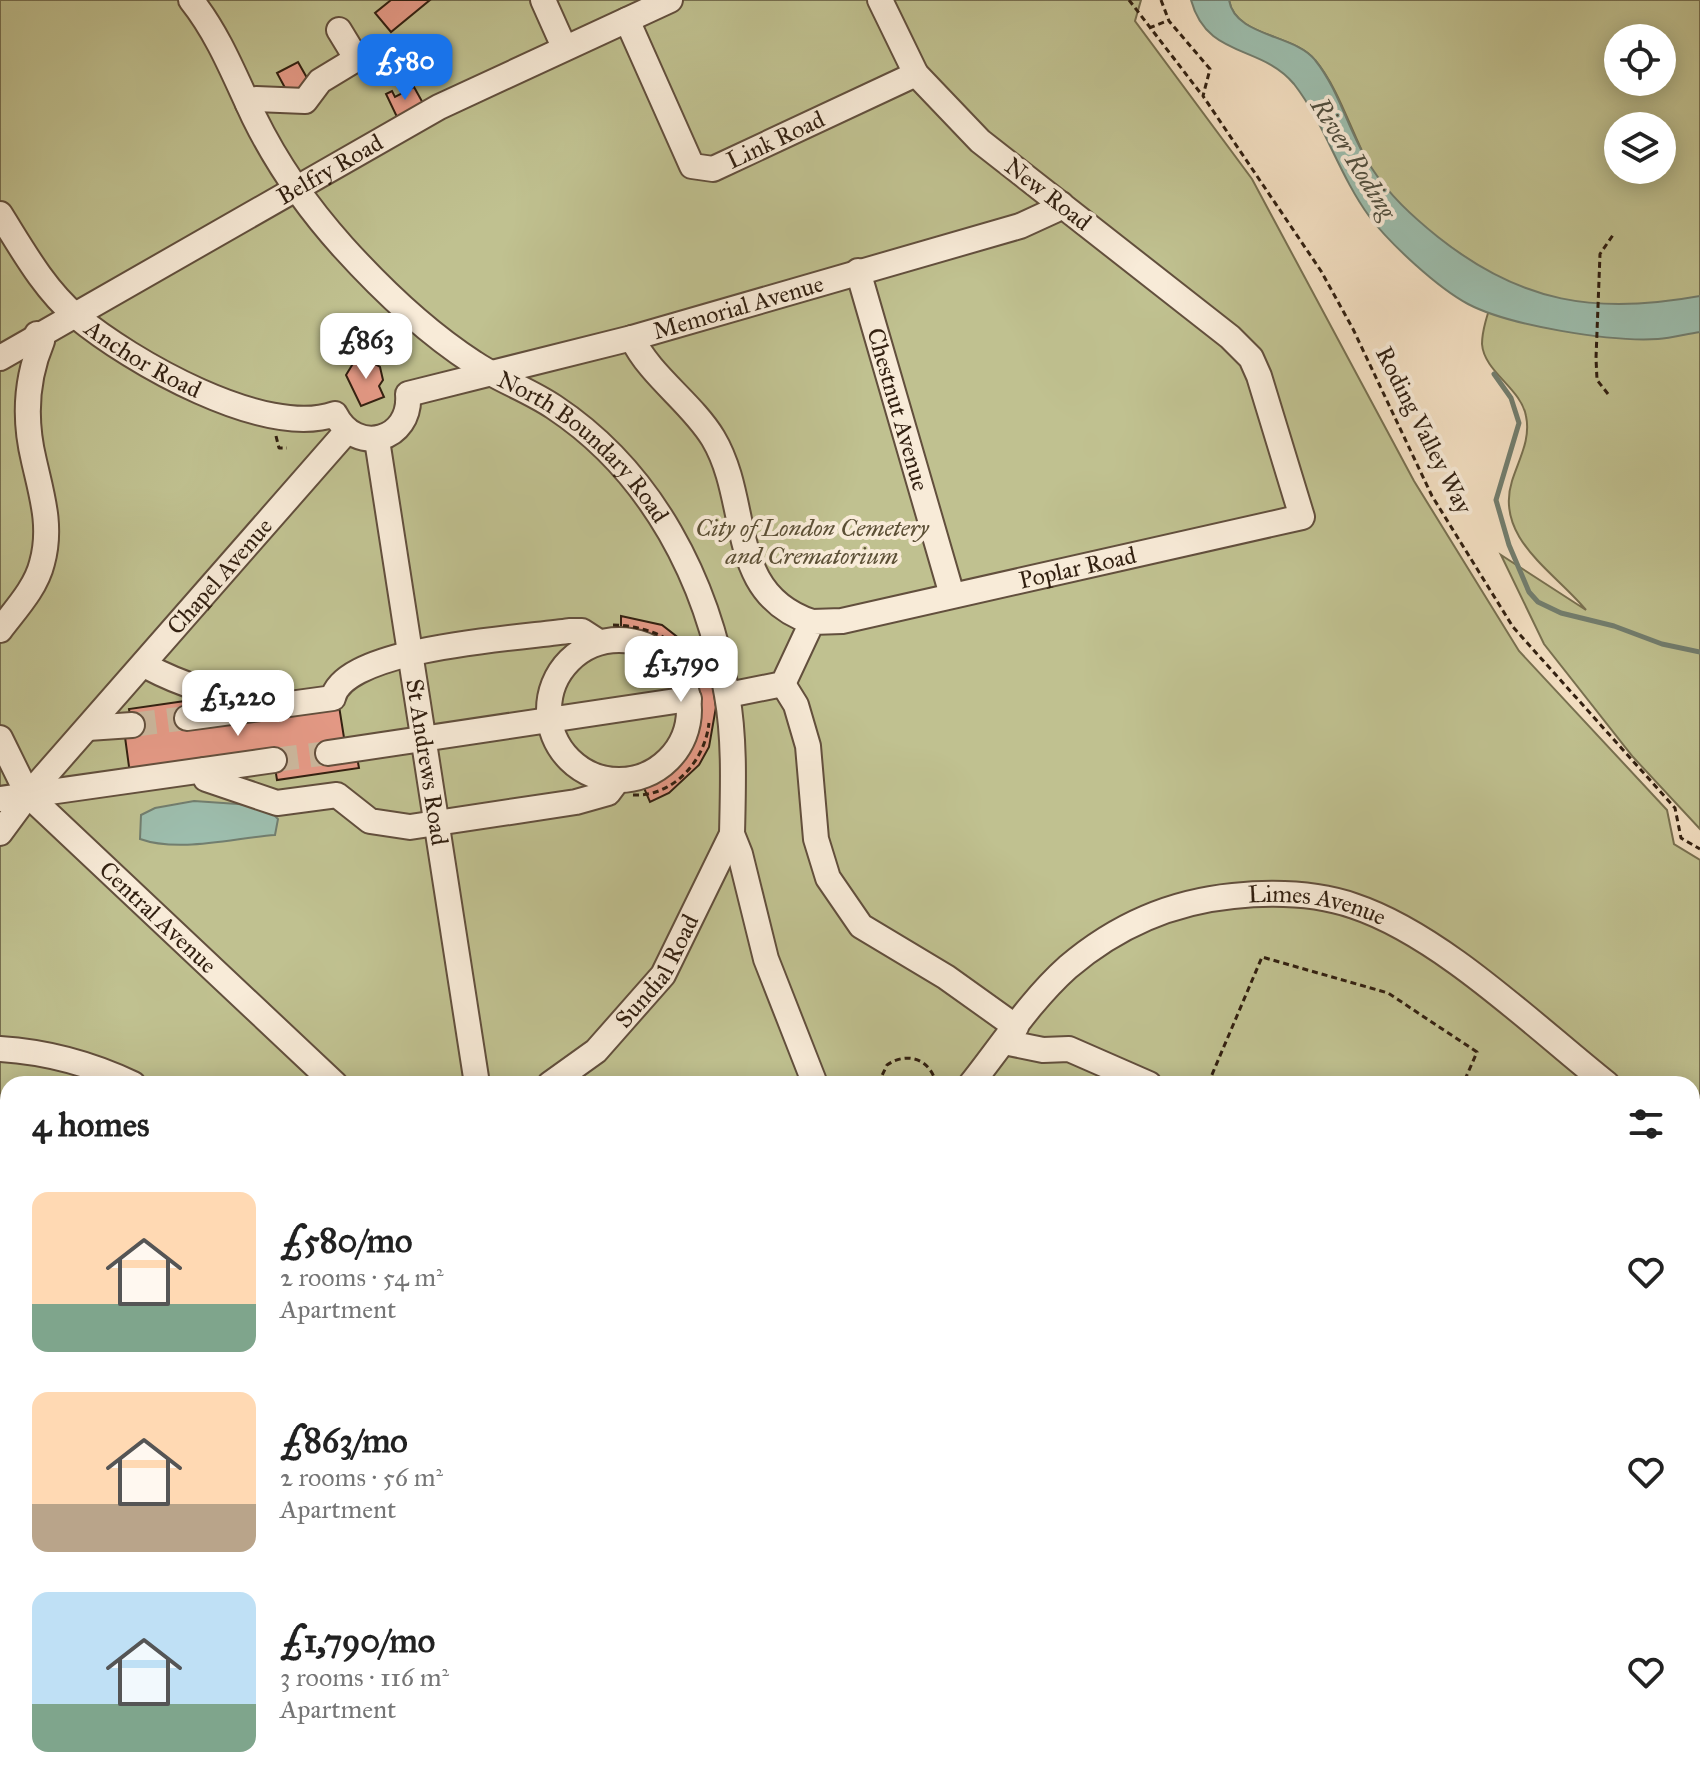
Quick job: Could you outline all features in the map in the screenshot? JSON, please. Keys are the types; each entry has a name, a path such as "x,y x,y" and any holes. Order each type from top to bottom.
{"lane":[{"name":"North Boundary Road","path":"191,0 211,26 248,104 297,190 388,295 474,363 555,407 597,441 631,476 668,527 702,593 728,695 732,834 740,854 766,959 812,1076"},
{"path":"543,0 564,47"},
{"name":"Belfry Road","path":"0,358 37,334 76,316 439,107 670,0"},
{"name":"New Road","path":"880,0 916,74 980,141 1230,337 1251,358"},
{"name":"Link Road","path":"627,20 692,166 713,169 916,74"},
{"path":"248,104 256,99 305,101 320,81 353,61 353,53 339,30"},
{"name":"Memorial Avenue","path":"377,440 403,424 408,414 408,394 494,375 632,338 1020,226 1055,210 1061,204"},
{"name":"Anchor Road","path":"0,214 28,258 76,316 196,391 273,416 341,423"},
{"name":"Chestnut Avenue","path":"858,271 952,595"},
{"path":"0,630 26,596 42,566 46,539 44,500 28,423 28,393 42,341 37,334"},
{"path":"632,338 713,437 724,461 752,570 767,596 788,614 812,622 783,684"},
{"name":"Poplar Road","path":"812,622 842,621 1302,517 1251,358"},
{"path":"341,423 356,437 377,440"},
{"name":"Chapel Avenue","path":"0,833 28,795 144,665 341,423"},
{"name":"St Andrews Road","path":"377,440 476,1076"},
{"path":"144,665 182,685 234,696 335,687 355,671 383,659 582,631 639,642 657,650 672,663 689,699 689,720 684,739 673,757 626,788 576,802 437,824 410,827 370,821 337,795 277,803 206,779 205,770"},
{"path":"603,634 581,651 555,681 549,701 549,721 555,740 566,756 598,777 626,788"},
{"path":"728,695 783,684"},
{"path":"783,684 796,705 808,746 816,839 828,878 861,926 946,977 1010,1034 1043,1050 1069,1049 1131,1076"},
{"path":"187,718 333,698 335,687"},
{"path":"328,753 689,699"},
{"path":"88,728 132,725"},
{"name":"Central Avenue","path":"0,738 28,795 327,1076"},
{"path":"0,799 274,760"},
{"name":"Sundial Road","path":"561,1076 596,1051 663,975 732,834"},
{"name":"Limes Avenue","path":"977,1076 1066,969 1120,930 1164,910 1211,898 1262,893 1309,897 1353,906 1406,930 1440,952 1597,1076"},
{"path":"0,1049 29,1051 95,1066 116,1076"}],"path":[{"name":"Roding Valley Way","path":"1129,0 1203,96 1321,271 1353,329 1432,496 1513,627 1675,808 1681,838 1700,849"},
{"path":"1161,0 1169,21 1210,69 1203,96"},
{"path":"1149,28 1169,21"},
{"path":"1608,394 1597,380 1596,358 1599,265 1602,247 1613,235"},
{"path":"603,634 630,626"},
{"path":"688,657 696,653"},
{"path":"706,735 712,737"},
{"path":"626,788 655,792"},
{"path":"1211,1076 1262,957 1388,993 1477,1052 1466,1076"},
{"path":"882,1076 887,1065 904,1057 922,1061 933,1076"}],"green space":[{"name":"City of London Cemetery and Crematorium","path":"0,0 1141,0 1135,21 1252,179 1414,481 1519,651 1667,810 1674,844 1700,860 1700,1076 0,1076"},
{"path":"1229,0 1700,0 1700,829 1633,757 1544,644 1501,555 1586,610 1531,553 1519,537 1512,520 1509,501 1512,481 1524,449 1526,416 1517,397 1489,363 1482,344 1499,279 1444,242 1393,198 1368,163 1338,96 1315,60 1306,51 1242,21"}],"water":[{"name":"River Roding","path":"1191,0 1229,0 1242,21 1306,51 1324,72 1363,154 1378,177 1419,221 1469,259 1499,277 1561,298 1627,304 1700,296 1700,332 1658,339 1588,335 1509,319 1456,297 1415,264 1369,216 1315,116 1294,84 1281,71 1222,42 1209,32"},
{"path":"194,801 265,806 278,819 275,835 189,845 140,839 141,815 155,808"}],"building":[{"path":"391,0 430,0 391,32 375,13"},
{"path":"298,62 311,85 290,97 277,73"},
{"path":"414,87 424,105 397,117 386,94 392,91 395,97"},
{"path":"368,360 380,367 383,380 379,386 384,397 361,406 346,375 354,362"},
{"path":"621,616 662,625 694,650 713,687 716,707 709,747 699,765 669,793 650,802 644,788 675,770 695,742 700,725 698,690 692,674 670,647 655,638 621,630"},
{"path":"213,697 215,710 339,706 345,744 357,757 359,768 277,780 273,754 130,774 125,737 133,736 129,709"}],"waterway":[{"path":"1494,374 1511,398 1519,423 1496,500 1509,545 1529,592 1538,602 1561,613 1614,626 1662,644 1700,652"}],"tunnel":[{"path":"132,725 187,718"},
{"path":"274,760 328,753"}]}
